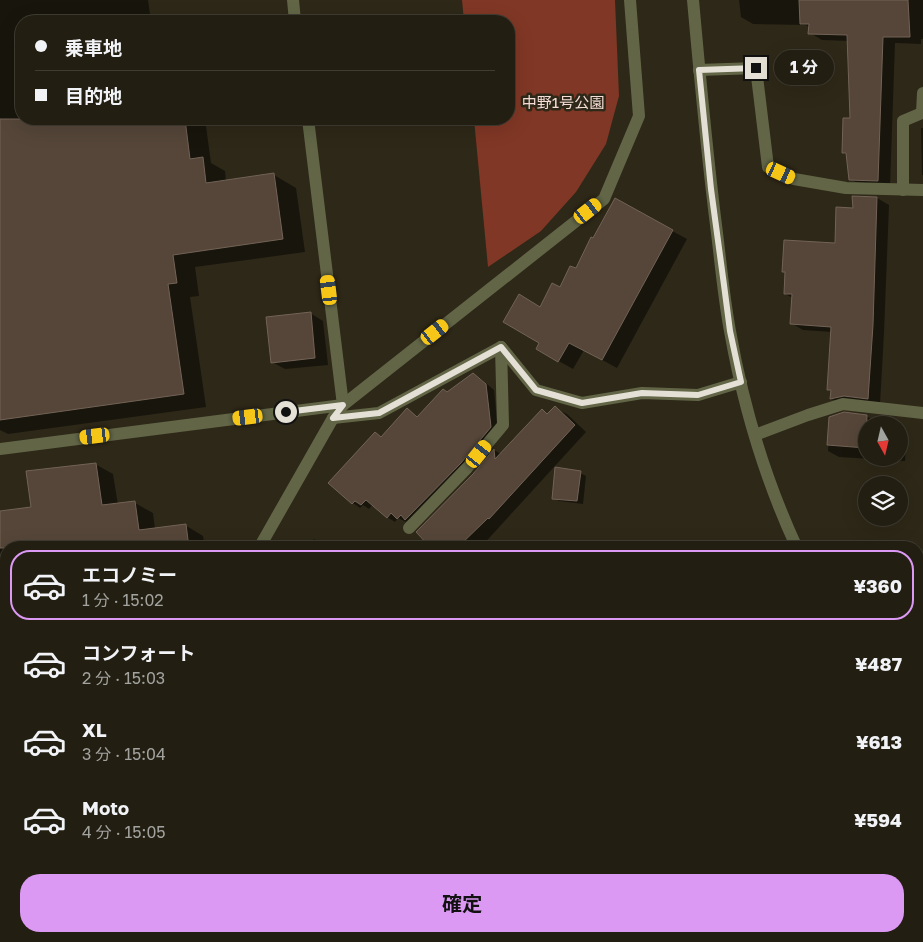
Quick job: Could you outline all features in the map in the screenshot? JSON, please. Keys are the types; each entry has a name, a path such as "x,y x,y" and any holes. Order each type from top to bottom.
{"street":[{"path":"293,0 294,15"},
{"path":"263,541 333,418 343,405 604,199 638,116 630,0"},
{"path":"693,0 711,189 730,331 755,434 770,482 794,541"},
{"path":"699,70 756,68 768,167 794,179 846,188 923,190"},
{"path":"903,190 903,122 922,113 923,93"},
{"path":"309,125 343,405"},
{"path":"333,418 379,413 501,347"},
{"path":"501,347 536,390 582,403 642,393 698,395 741,382"},
{"path":"409,528 467,468 503,424 501,347"},
{"path":"755,434 843,404 923,413"},
{"path":"0,448 343,405"}],"green space":[{"name":"中野1号公園","path":"462,0 615,0 619,96 606,144 576,192 541,231 488,267 475,125 515,125 515,15 463,15"}],"building":[{"path":"799,0 908,0 910,37 883,37 878,181 849,180 846,153 842,153 843,118 850,118 847,35 808,34 809,24 800,24"},
{"path":"0,119 15,119 15,125 186,125 190,159 203,157 206,183 274,173 283,239 173,255 177,283 168,284 184,394 0,420"},
{"path":"852,196 877,197 873,325 868,399 844,396 830,399 831,390 827,390 831,327 790,324 792,294 784,294 785,272 782,272 784,240 835,243 836,207 853,208"},
{"path":"615,198 673,230 602,360 569,343 558,362 536,349 539,343 503,322 519,294 540,307 552,283 560,287 570,266 576,268 591,237 593,238"},
{"path":"311,312 315,358 271,363 266,317"},
{"path":"473,373 486,384 491,427 461,463 405,520 401,515 397,519 391,513 387,518 366,500 361,505 355,501 352,504 328,483 375,432 381,437 407,408 417,417 443,389 447,392"},
{"path":"555,406 575,425 489,519 464,541 424,541 416,532 473,474 494,449 495,459 542,409 547,414"},
{"path":"844,412 867,415 858,416 858,447 827,445 829,417"},
{"path":"96,463 102,505 135,501 139,530 186,524 188,541 0,541 0,511 31,507 26,471"},
{"path":"555,467 581,471 577,501 552,499"}],"route":[{"path":"286,412 343,405 333,418 379,413 501,347 536,390 582,403 642,393 698,395 741,382 730,331 711,189 699,70 756,68"}]}
